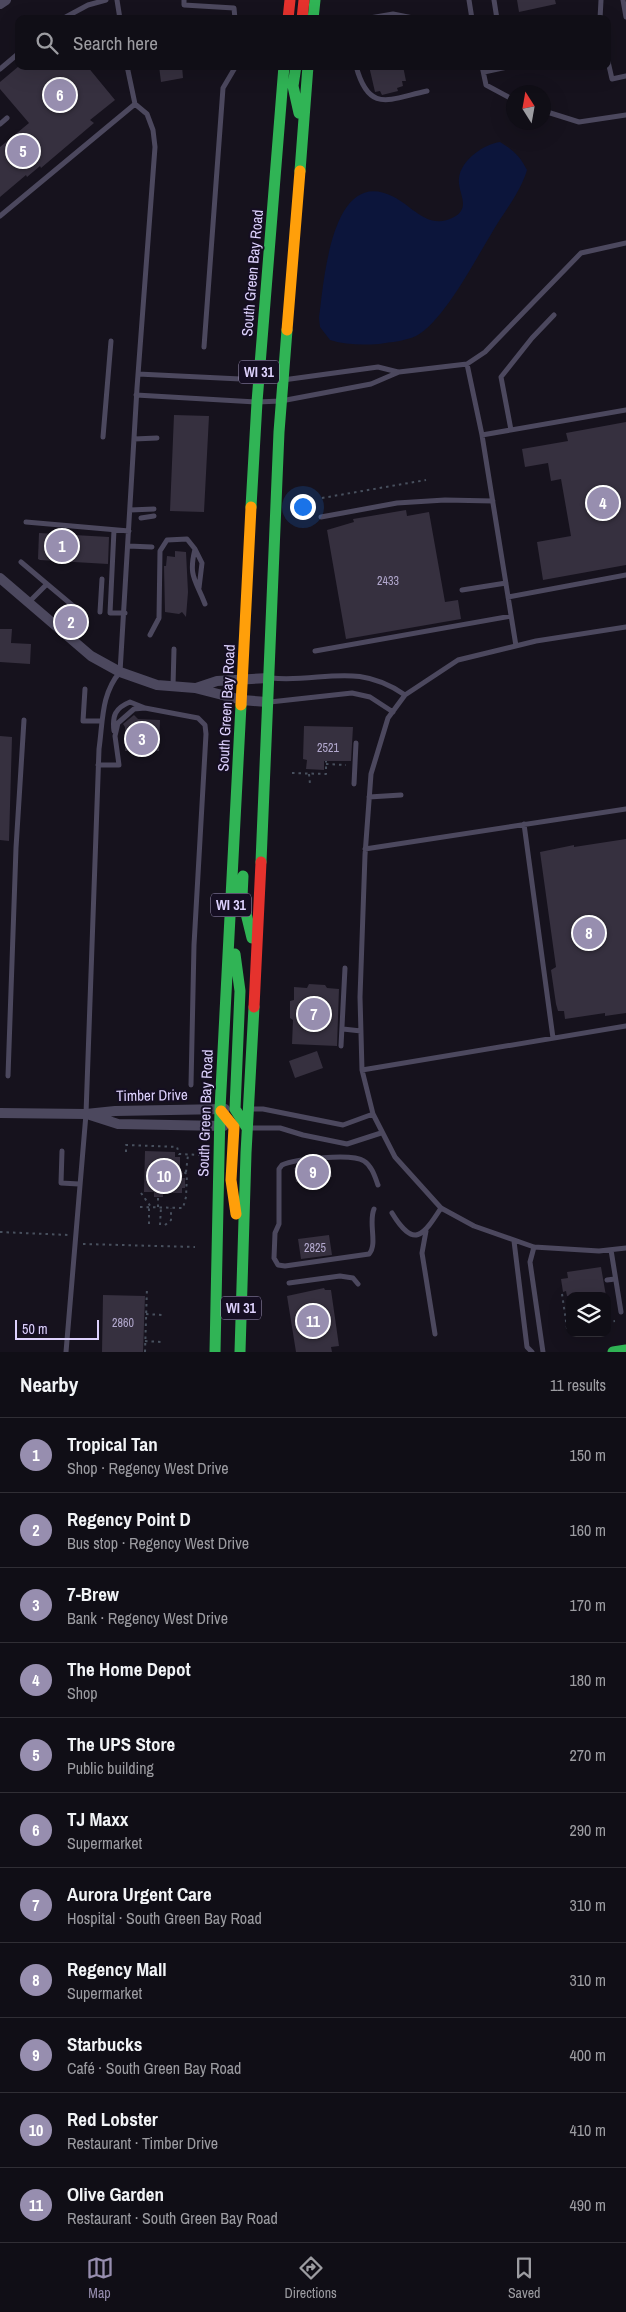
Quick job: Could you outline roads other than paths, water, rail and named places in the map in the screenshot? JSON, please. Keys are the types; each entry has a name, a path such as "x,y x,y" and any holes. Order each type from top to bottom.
{"main road":[{"path":"288,15 290,0"},
{"path":"302,15 304,0"},
{"path":"314,15 315,0"},
{"name":"South Green Bay Road","path":"261,402 259,380 284,70"},
{"path":"295,70 293,86 302,130"},
{"name":"WI 31","path":"240,1352 247,1128 281,401 278,380 308,70"},
{"path":"272,217 276,275 269,361 278,380"},
{"name":"WI 31","path":"260,504 261,402"},
{"path":"260,504 275,532"},
{"path":"256,958 242,897 250,717 245,701 260,504"},
{"path":"247,679 268,702"},
{"name":"South Green Bay Road","path":"215,1352 220,1109 230,920 245,701"},
{"path":"230,920 240,991 235,1109 247,1128"},
{"path":"220,1109 234,1127 231,1180 242,1264"},
{"path":"206,1352 216,1308"},
{"path":"613,1352 626,1350"}],"street":[{"path":"0,4 6,0"},
{"path":"0,578 91,656 120,672 142,681 174,687 195,688 245,701 268,702"},
{"path":"195,688 217,681 268,678"},
{"name":"Timber Drive","path":"0,1113 86,1114 114,1111 248,1110"},
{"name":"Timber Drive","path":"86,1114 118,1124 247,1128"}],"lane":[{"path":"70,15 106,0"},
{"path":"117,0 119,15"},
{"path":"184,0 184,4 234,8 235,15"},
{"path":"469,0 471,15"},
{"path":"494,0 496,15"},
{"path":"600,15 601,0"},
{"path":"623,0 626,16"},
{"path":"387,15 410,15"},
{"path":"0,69 15,57"},
{"path":"66,1352 86,1114 98,765 106,694 111,683 120,672 136,395 154,148 153,130 147,114 135,104 128,70"},
{"path":"204,347 222,95 234,70"},
{"path":"358,70 367,93 373,99 387,100 427,91"},
{"path":"483,70 486,85 506,96"},
{"path":"610,70 612,79 626,76"},
{"path":"0,216 135,104"},
{"path":"551,113 579,122 626,115"},
{"path":"0,124 7,118"},
{"path":"136,395 261,402 281,401 371,384 399,372 467,364 485,352 581,253 626,243"},
{"path":"511,430 501,377 532,338 554,315"},
{"path":"103,437 111,341"},
{"path":"467,364 482,435 516,646"},
{"path":"138,374 278,380 378,367 399,372"},
{"path":"482,435 626,410"},
{"path":"134,439 157,438"},
{"path":"321,517 397,503 445,500 493,501"},
{"path":"130,510 154,513 141,518"},
{"path":"26,522 129,531"},
{"path":"114,530 110,613 124,613"},
{"path":"150,636 159,618 160,551 162,544 166,540 187,539 195,549 202,563 199,588"},
{"path":"128,546 152,547"},
{"path":"195,549 192,561 192,579 199,588 205,604"},
{"path":"21,562 78,610"},
{"path":"508,597 626,575"},
{"path":"100,612 102,579"},
{"path":"462,590 506,583"},
{"path":"28,602 48,584"},
{"path":"315,651 511,616"},
{"path":"626,627 516,646 458,660 405,695 393,712 383,733 371,774 365,849 361,1031 362,1070 373,1114 381,1133 395,1157 441,1208 474,1226 534,1247 611,1250 626,1248"},
{"path":"174,649 174,687"},
{"path":"268,678 291,680 344,674 383,682 405,695"},
{"path":"85,689 83,721 102,721"},
{"path":"268,702 352,693 370,697 393,712"},
{"path":"98,765 119,766 112,719 114,713 130,702 146,708 198,718 205,725 194,945 191,1086"},
{"path":"115,736 118,723 134,709 146,708"},
{"path":"8,1076 16,848 24,720"},
{"path":"354,784 356,743"},
{"path":"369,797 402,795"},
{"path":"365,849 626,809"},
{"path":"524,824 553,1038"},
{"path":"341,1046 345,968"},
{"path":"362,1070 626,1026"},
{"path":"343,1029 361,1031"},
{"path":"248,1110 264,1109 342,1125 373,1114"},
{"path":"247,1128 280,1128 347,1144 381,1133"},
{"path":"62,1151 61,1183 79,1184"},
{"path":"374,1209 370,1218 372,1250 369,1254 285,1266 278,1265 274,1258 275,1233 279,1224 279,1169 282,1165 287,1162 326,1157 358,1159 365,1162 374,1173 378,1185"},
{"path":"435,1334 422,1253 426,1231 441,1208"},
{"path":"392,1214 402,1230 412,1235 419,1235 426,1231"},
{"path":"514,1241 527,1347 532,1352"},
{"path":"534,1247 530,1262 543,1352"},
{"path":"611,1250 621,1312"},
{"path":"290,1283 340,1276 353,1278 358,1284"},
{"path":"607,1280 615,1279"}],"water":[{"path":"500,142 522,161 527,170 524,179 467,275 437,318 416,336 403,340 379,344 360,344 330,340 320,327 319,318 328,255 344,211 356,197 373,191 394,197 428,219 443,221 452,218 462,210 463,200 459,178 464,165 474,154 487,146"}],"place":[{"name":"TJ Maxx","path":"60,95"},
{"name":"The UPS Store","path":"23,151"},
{"name":"The Home Depot","path":"603,503"},
{"name":"Tropical Tan","path":"62,546"},
{"name":"Regency Point D","path":"71,622"},
{"name":"7-Brew","path":"142,739"},
{"name":"Regency Mall","path":"589,933"},
{"name":"Aurora Urgent Care","path":"314,1014"},
{"name":"Starbucks","path":"313,1172"},
{"name":"Red Lobster","path":"164,1176"},
{"name":"Olive Garden","path":"313,1321"}]}
